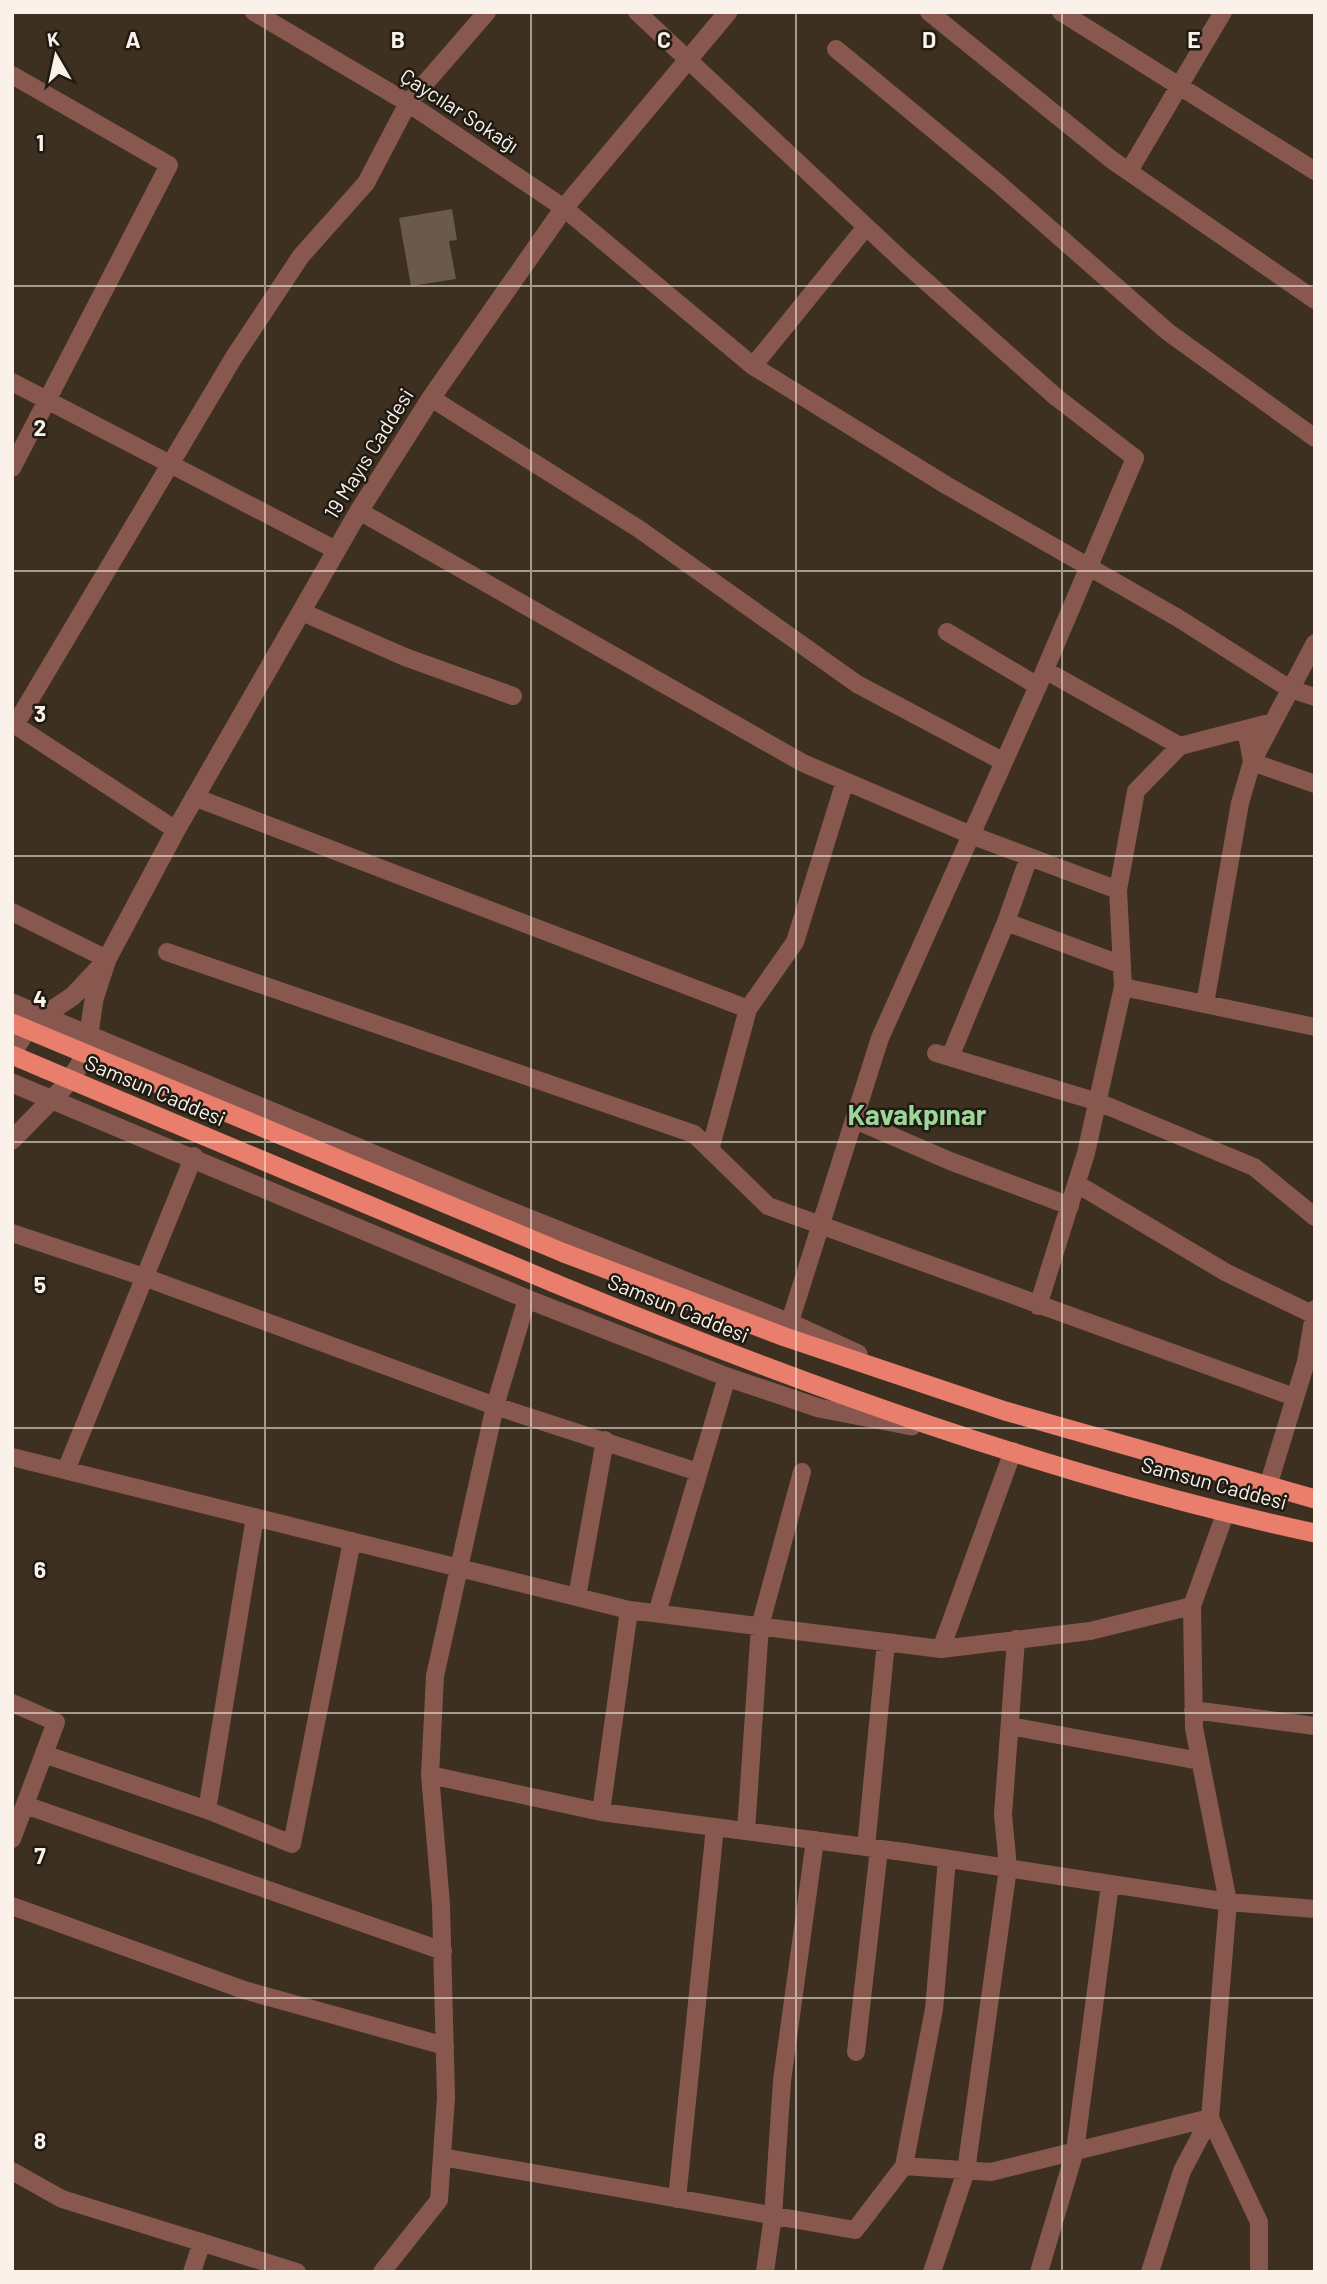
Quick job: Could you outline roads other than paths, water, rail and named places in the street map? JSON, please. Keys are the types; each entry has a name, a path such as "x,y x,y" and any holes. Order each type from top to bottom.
{"highway":[{"name":"Samsun Caddesi","path":"14,1043 60,1044 564,1252 787,1330 916,1381 1005,1411 1315,1499"},
{"name":"Samsun Caddesi","path":"14,1043 45,1069 733,1356 1013,1451 1225,1514 1315,1533"}],"street":[{"name":"Çaycılar Sokağı","path":"254,12 408,103 564,208 753,366 946,485 1290,689 1315,697"},
{"path":"176,830 14,724 233,357 301,256 366,183 408,103 487,12"},
{"path":"12,1003 639,1265 787,1330 880,1038 1042,678 1135,458 1056,397 866,227 685,61 637,12"},
{"name":"19 Mayıs Caddesi","path":"53,1098 79,1066 89,1036 94,999 107,959 194,797 359,511 431,398 564,208 728,12"},
{"path":"929,12 1129,171 1315,300"},
{"path":"1061,12 1315,171"},
{"path":"1129,171 1223,12"},
{"path":"836,49 999,184 1168,332 1315,438"},
{"path":"12,75 169,166 12,468"},
{"path":"753,366 866,227"},
{"path":"12,382 48,398 336,550"},
{"path":"431,398 639,529 857,684 1004,762"},
{"path":"359,511 803,762 971,835 1118,890"},
{"path":"302,612 405,657 513,696"},
{"path":"947,632 1180,746"},
{"path":"1205,1004 1240,803 1252,762 1315,643"},
{"path":"1038,1306 1077,1184 1123,987 1118,890 1136,791 1180,746 1273,722"},
{"path":"1247,729 1252,762"},
{"path":"1252,762 1315,784"},
{"path":"710,1150 748,1009 795,942 845,781"},
{"path":"194,797 748,1009"},
{"path":"1029,857 1006,922 943,1055 1098,1102 1254,1167 1315,1217"},
{"path":"12,912 107,959"},
{"path":"1006,922 1122,965"},
{"path":"167,952 694,1134 768,1206 1294,1397"},
{"name":"19 Mayıs Caddesi","path":"14,1043 40,1016 73,996 107,959"},
{"path":"1123,987 1315,1027"},
{"path":"12,1083 194,1156 527,1299 727,1377 819,1408 964,1435"},
{"path":"12,1140 53,1098"},
{"path":"855,1120 950,1161 1070,1206"},
{"path":"66,1470 194,1156"},
{"path":"1077,1184 1227,1273 1314,1312 1306,1362 1268,1486"},
{"path":"12,1233 144,1277 495,1406 698,1472"},
{"path":"382,2272 439,2200 446,2097 443,1951 430,1775 435,1676 495,1406 527,1299"},
{"path":"657,1613 727,1377"},
{"path":"577,1597 605,1440"},
{"path":"941,1649 1013,1451"},
{"path":"12,1457 629,1610 941,1649 1090,1630 1192,1606"},
{"path":"747,1831 760,1626 802,1472"},
{"path":"1150,2272 1182,2171 1210,2118 1228,1902 1200,1761 1194,1710 1192,1606 1225,1514"},
{"path":"207,1810 255,1517"},
{"path":"44,1754 207,1810 292,1844 352,1541"},
{"path":"601,1812 629,1610"},
{"path":"932,2272 966,2171 1008,1868 1003,1814 1016,1639"},
{"path":"856,2052 886,1642"},
{"path":"12,1703 56,1722 12,1839"},
{"path":"1194,1710 1315,1726"},
{"path":"1010,1726 1200,1761"},
{"path":"430,1775 601,1812 873,1848 1228,1902 1315,1909"},
{"path":"25,1805 443,1951"},
{"path":"677,2199 715,1827"},
{"path":"765,2272 773,2216 782,2081 814,1840"},
{"path":"442,2157 855,2230 904,2166 934,2009 947,1859"},
{"path":"1040,2272 1075,2151 1110,1884"},
{"path":"12,1906 244,1990 445,2046"},
{"path":"904,2166 990,2172 1210,2118"},
{"path":"1210,2118 1259,2222 1259,2272"},
{"path":"12,2171 62,2199 297,2272"},
{"path":"192,2272 202,2242"}],"district":[{"name":"Kavakpınar","path":"917,1115"}]}
